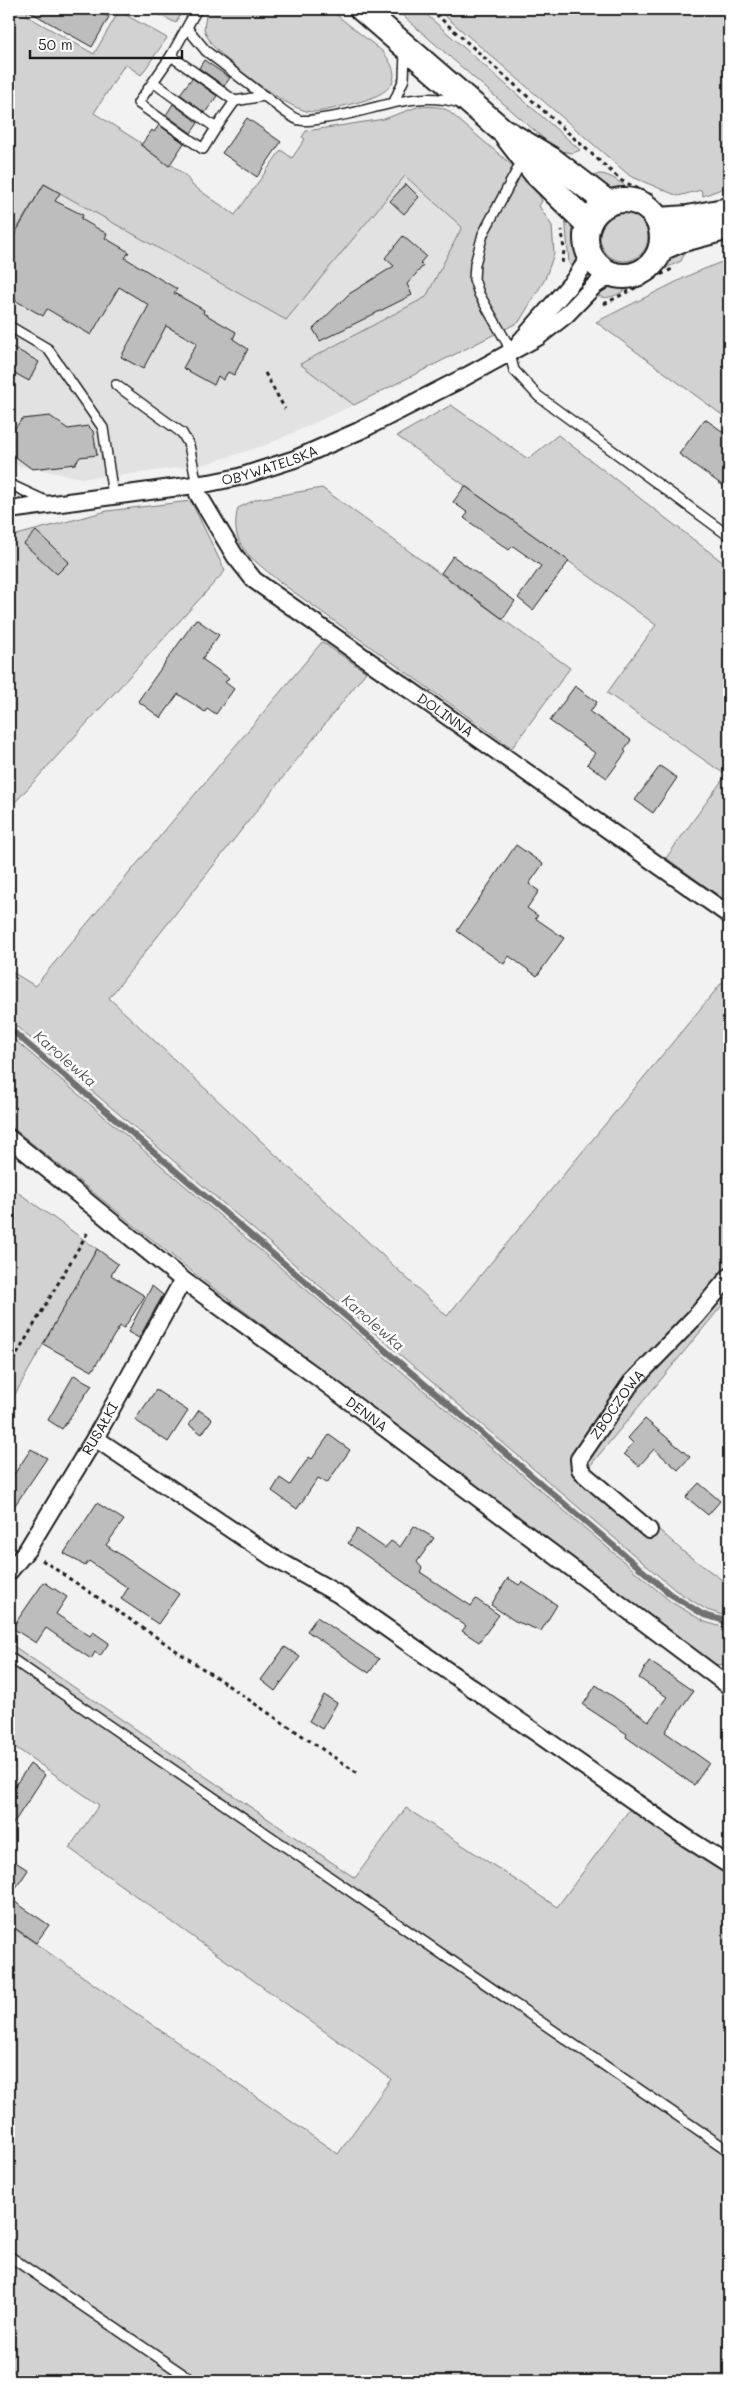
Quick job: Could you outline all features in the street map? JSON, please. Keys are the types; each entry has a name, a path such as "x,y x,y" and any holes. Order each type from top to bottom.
{"main road":[{"path":"362,9 502,130 552,160 608,203"},
{"path":"502,130 523,159 588,224"},
{"path":"662,210 662,248 656,260 643,272 624,276 612,274 600,268 590,256 586,238 588,224 596,212 608,203 626,199 638,202 652,211 662,210 688,218 729,210"},
{"path":"662,248 680,240 729,226"}],"street":[{"name":"OBYWATELSKA","path":"508,353 574,280 590,256"},
{"name":"OBYWATELSKA","path":"9,510 197,485 266,470 329,445 463,378 538,337 554,326 594,286 612,274"},
{"name":"DOLINNA","path":"197,485 198,494 235,556 254,580 729,915"},
{"name":"DENNA","path":"9,1138 183,1280 348,1400 729,1686"},
{"name":"ZBOCZOWA","path":"649,1530 584,1475 580,1469 579,1459 631,1383 696,1316 729,1277"},
{"name":"RUSAŁKI","path":"9,1572 27,1550 96,1438 183,1280"},
{"path":"96,1438 272,1556 338,1594 685,1837 729,1865"}],"lane":[{"path":"198,9 188,29 138,103 203,149 235,101"},
{"path":"188,29 206,51 264,96 294,117 303,120 349,115 394,102 421,97 441,98 477,108"},
{"path":"394,102 404,80 406,68 405,45"},
{"path":"170,56 235,101 264,96"},
{"path":"153,82 216,128"},
{"path":"523,159 483,234 474,264 474,279 479,294 507,342 508,353 514,370 538,396 729,536"},
{"path":"9,326 48,349 103,428 113,496"},
{"path":"116,385 182,433 189,445 197,485"},
{"path":"9,484 53,504"},
{"path":"9,1657 729,2151"},
{"path":"9,2256 192,2381"}],"path":[{"path":"430,9 582,144 584,150 662,210"},
{"path":"560,267 564,251 562,227"},
{"path":"601,305 678,266"},
{"path":"265,373 285,409"},
{"path":"9,1368 89,1230"},
{"path":"27,1550 359,1774"}],"shaded area":[{"path":"9,9 28,9 27,16 94,54 119,11 167,38 141,75 125,64 94,113 141,143 140,145 170,166 172,165 186,176 192,185 235,215 281,150 292,158 305,139 302,137 306,131 384,119 420,106 439,107 447,110 533,183 542,201 539,206 552,226 554,254 545,279 519,322 354,405 300,364 426,297 462,227 405,176 286,320 44,184 9,242"},
{"path":"148,9 183,9 176,23"},
{"path":"207,9 329,9 382,51 391,63 394,74 392,82 387,89 369,99 332,109 316,112 306,111 285,101 260,85 216,49 204,29"},
{"path":"395,9 420,9 580,150 573,153 558,151"},
{"path":"437,9 729,9 729,186 703,196 701,190 678,196 630,176"},
{"path":"598,174 612,177 633,191 598,186 591,180"},
{"path":"404,176 462,226 426,297 300,364 354,405 266,445 206,464 116,476 82,478 9,464 9,242 44,184 286,320"},
{"path":"624,213 633,215 641,220 646,228 648,237 646,246 641,254 633,259 624,261 615,259 607,254 602,246 600,237 602,228 607,220 615,215"},
{"path":"565,215 574,220 576,232 577,250 572,267 569,263"},
{"path":"687,248 681,261 653,274 668,256"},
{"path":"729,259 729,420 596,322 692,274"},
{"path":"637,283 612,297 596,295 614,285"},
{"path":"451,405 528,459 558,435 729,567 729,903 666,858 726,775 607,693 656,625 397,436"},
{"path":"322,488 570,668 512,748 277,580 244,550 236,532 238,508 257,499"},
{"path":"191,501 225,571 9,809 9,537 107,511"},
{"path":"322,642 366,672 109,998 447,1316 729,974 729,1297 589,1467 685,1553 729,1585 729,1617 707,1610 675,1590 9,1020 9,970 35,986"},
{"path":"9,1035 671,1602 705,1622 729,1629 729,1664 714,1665 195,1274 9,1125"},
{"path":"9,1186 97,1249 9,1405"},
{"path":"9,1643 355,1878 406,1808 557,1907 641,1794 729,1856 729,2381 9,2381 9,2117 13,2110 9,2107 9,1925 338,2154 391,2079 69,1848 99,1805 9,1743"}],"building":[{"path":"25,9 94,9 109,17 92,47"},
{"path":"204,60 230,78 224,86 199,68"},
{"path":"192,78 217,96 205,113 180,94"},
{"path":"173,104 198,123 191,133 166,115"},
{"path":"247,118 281,142 257,177 222,153"},
{"path":"159,125 184,143 169,166 141,145 152,130 154,132"},
{"path":"44,184 60,193 55,201 83,215 81,219 107,234 105,238 129,252 125,258 177,289 174,293 204,310 203,313 236,332 233,339 248,349 234,375 228,372 223,380 218,376 214,385 183,368 197,343 166,326 143,369 121,357 149,305 119,287 91,335 47,309 43,316 9,297 9,244"},
{"path":"406,184 419,197 404,214 390,201"},
{"path":"403,236 426,256 420,263 423,266 407,284 412,295 320,341 313,329 349,294 394,266 385,258"},
{"path":"9,345 39,362 29,381 9,370"},
{"path":"50,416 68,429 88,426 93,431 97,455 80,457 75,464 32,469 9,452 9,428 16,427 22,419"},
{"path":"705,419 729,436 729,490 679,454"},
{"path":"465,486 569,561 533,610 518,598 541,566 513,546 509,550 464,518 468,513 453,502"},
{"path":"36,531 69,562 57,574 24,544"},
{"path":"453,556 515,601 503,619 441,573"},
{"path":"196,619 219,635 202,659 229,678 225,682 234,689 216,714 207,708 205,712 178,694 161,718 138,701"},
{"path":"575,686 597,702 590,712 631,740 624,750 626,752 607,778 587,764 595,753 550,721"},
{"path":"660,766 677,778 653,813 635,800"},
{"path":"516,845 543,864 529,884 539,891 527,908 538,916 535,918 564,938 537,976 509,956 504,964 457,931"},
{"path":"97,1249 118,1264 111,1275 145,1296 124,1328 120,1326 92,1371 43,1344"},
{"path":"152,1286 163,1295 139,1338 128,1332"},
{"path":"74,1375 92,1385 62,1429 48,1420"},
{"path":"156,1390 188,1411 168,1442 135,1420"},
{"path":"199,1410 212,1419 202,1434 189,1425"},
{"path":"645,1419 690,1457 678,1470 654,1449 639,1466 624,1454 633,1443 628,1438"},
{"path":"329,1435 350,1450 327,1483 318,1478 297,1509 272,1491 280,1478 290,1485 309,1457 312,1459"},
{"path":"31,1449 47,1458 9,1514 9,1482"},
{"path":"699,1483 720,1501 708,1515 686,1497"},
{"path":"97,1503 124,1520 106,1545 179,1594 158,1624 121,1599 128,1588 89,1561 85,1566 64,1553"},
{"path":"414,1526 434,1538 417,1562 422,1568 420,1572 471,1606 476,1599 499,1615 479,1642 462,1631 466,1626 348,1543 357,1529 385,1548 391,1541 400,1547"},
{"path":"508,1578 519,1585 522,1582 557,1605 541,1631 515,1621 491,1605"},
{"path":"44,1582 67,1597 56,1614 90,1636 93,1632 109,1643 100,1656 95,1652 91,1659 46,1628 36,1643 12,1628"},
{"path":"317,1617 379,1659 369,1673 307,1631"},
{"path":"285,1647 300,1657 275,1691 261,1680"},
{"path":"649,1661 693,1691 665,1732 709,1763 694,1785 626,1737 627,1734 583,1705 596,1685 649,1721 667,1697 639,1678"},
{"path":"324,1695 337,1703 322,1729 309,1721"},
{"path":"30,1764 45,1775 9,1830 9,1788 12,1790"},
{"path":"9,1858 28,1870 9,1898"},
{"path":"9,1898 49,1925 36,1943 9,1924"}],"waterway":[{"name":"Karolewka","path":"9,1028 670,1594 704,1615 729,1622"}]}
